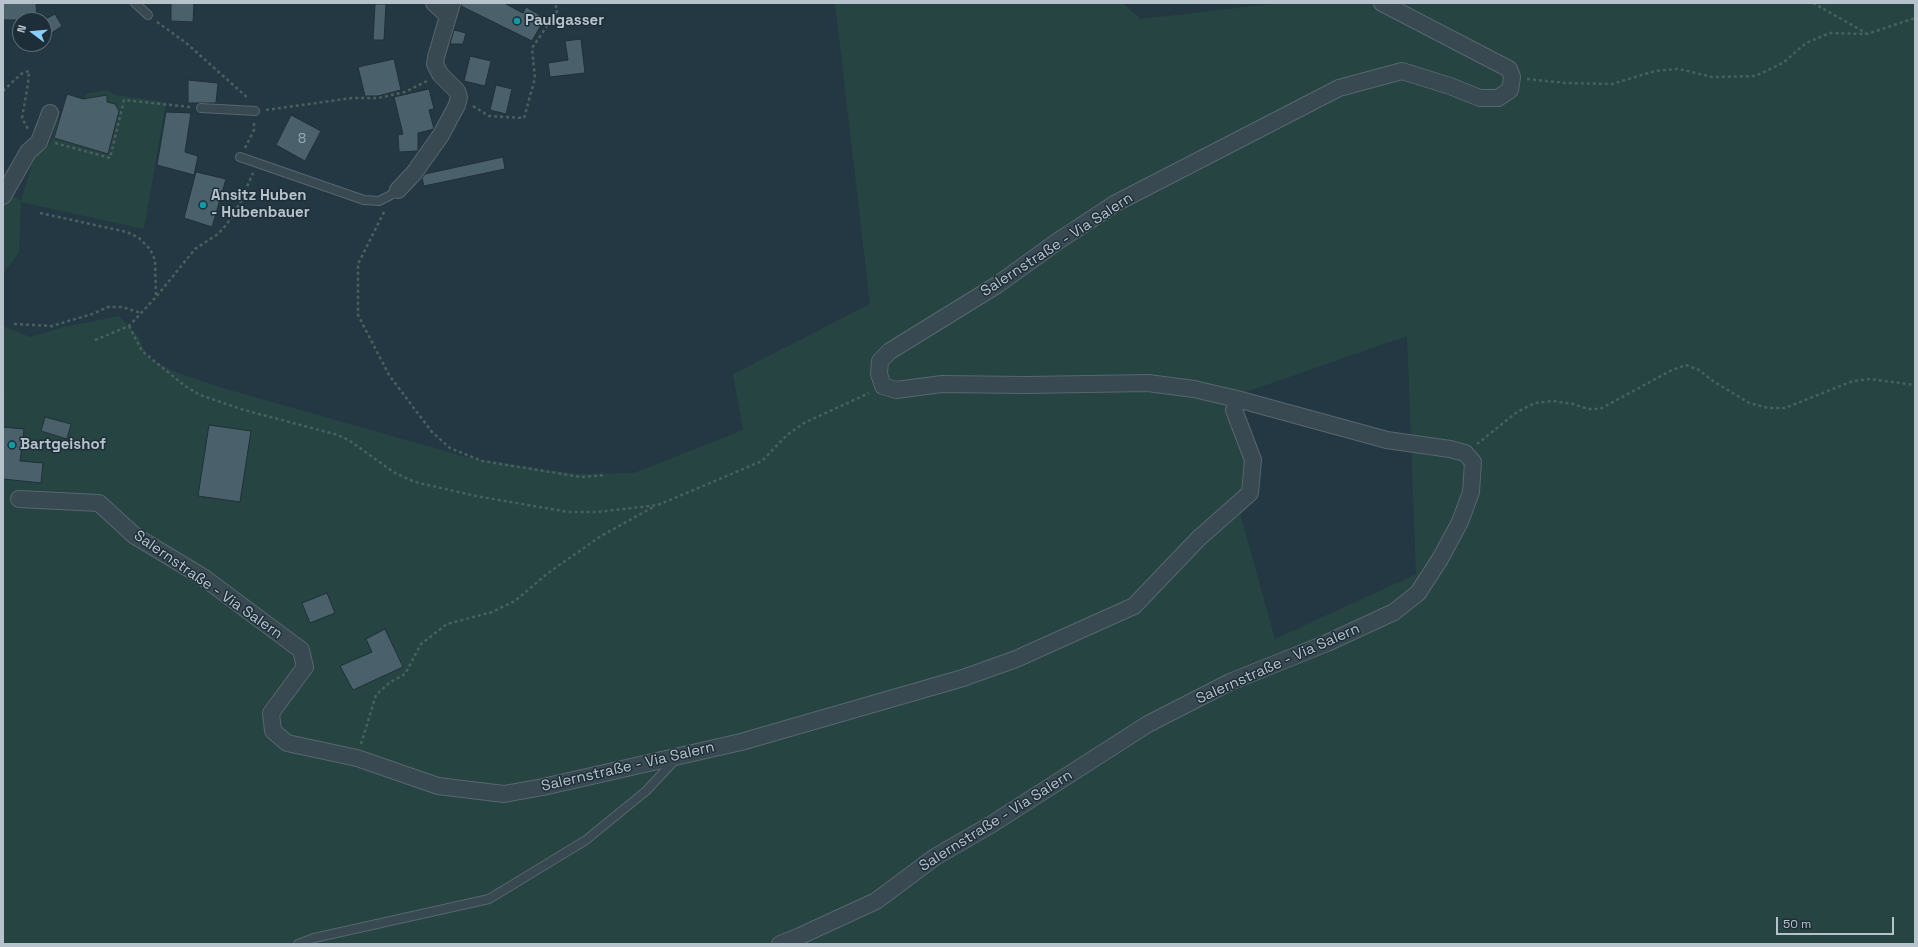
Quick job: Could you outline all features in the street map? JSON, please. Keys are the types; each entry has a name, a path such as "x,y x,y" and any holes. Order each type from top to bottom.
{"street":[{"path":"398,190 414,173 441,134 456,109 459,97 454,87 440,74 436,64 436,57 450,10 434,3"},
{"path":"1382,3 1509,69 1512,77"},
{"name":"Salernstraße - Via Salern","path":"883,386 878,374 880,361 890,351 997,285 1110,207 1340,88 1402,72 1450,86 1480,98 1498,98 1510,90 1512,77"},
{"path":"3,196 28,152 40,139 50,113"},
{"path":"883,386 896,390 942,384 1026,385 1148,382 1194,389 1237,399 1387,440 1450,449 1465,453"},
{"name":"Salernstraße - Via Salern","path":"19,500 99,504 135,536 203,577 302,650 305,667 271,713 273,731 287,743 357,758 438,786 504,794 543,787 749,740 963,678 1016,659 1134,606 1199,538 1250,494 1253,460 1234,410 1237,399"},
{"name":"Salernstraße - Via Salern","path":"780,944 876,901 935,857 992,824 1148,724 1230,682 1327,642 1394,612 1418,593 1440,559 1460,522 1471,492 1473,462 1465,453"}],"lane":[{"path":"135,3 148,15"},
{"path":"201,108 255,111"},
{"path":"240,157 364,200 378,201 398,190"},
{"path":"298,944 314,938 490,898 586,840 646,791 678,756"}],"path":[{"path":"459,97 489,116 524,118 535,78 532,48 558,10 554,3"},
{"path":"1813,3 1867,34"},
{"path":"148,15 185,42 250,100 255,111 254,130 240,157"},
{"path":"1512,77 1566,83 1612,84 1655,71 1679,69 1712,77 1755,76 1783,63 1806,43 1830,33 1867,34 1915,18"},
{"path":"3,90 21,74 29,71 22,118 29,133 40,139 110,158 124,100 201,108"},
{"path":"255,111 352,98 378,98 405,92 440,74"},
{"path":"95,340 129,326 156,297 195,248 218,234 227,224 240,203 257,163"},
{"path":"384,210 358,264 358,315 389,375 432,432 450,448 482,461 581,477 606,475"},
{"path":"40,213 127,232 139,238 150,249 155,260 156,297"},
{"path":"14,324 52,326 92,314 108,307 122,307 141,313"},
{"path":"129,326 142,351 185,386 200,395 244,410 338,435 350,441 395,473 416,482 533,507 568,512 597,512 658,505"},
{"path":"1465,453 1517,412 1535,403 1553,401 1573,404 1588,409 1600,409 1672,370 1686,365 1699,370 1713,381 1749,403 1768,408 1785,408 1853,381 1870,379 1915,385"},
{"path":"357,758 376,695 390,683 405,674 421,644 447,624 492,612 515,601 548,573 601,536 658,505 762,461 787,435 804,423 883,386"}],"green space":[{"path":"835,3 1122,3 1141,19 1281,3 1915,3 1915,944 3,944 3,326 30,337 64,327 119,316 138,336 147,357 173,371 216,386 469,458 576,474 634,473 743,430 733,374 870,304","holes":["1407,336 1416,574 1275,639 1241,517 1248,455 1235,416 1220,401"]},
{"path":"106,90 116,95 166,102 144,229 21,202 19,252 3,274 3,190 21,201 35,154 51,142 57,120 75,125 86,94"}],"building":[{"path":"3,3 36,3 37,12 12,12 12,20 3,20"},
{"path":"171,3 194,3 193,22 171,21"},
{"name":"Paulgasser","path":"461,3 504,3 523,13 526,7 545,18 532,41 461,6"},
{"path":"375,4 386,4 384,40 373,40"},
{"path":"55,14 62,26 52,33 52,16"},
{"path":"454,30 466,33 463,44 450,44"},
{"path":"581,39 585,73 550,77 548,63 568,60 565,41"},
{"path":"470,56 491,61 485,86 464,81"},
{"path":"394,59 401,90 378,96 365,96 358,67"},
{"path":"188,80 218,83 216,103 188,103"},
{"path":"496,85 512,89 506,114 490,110"},
{"path":"429,89 434,109 429,110 434,129 418,133 418,151 399,152 398,135 403,134 394,97"},
{"path":"67,94 83,99 107,95 107,102 115,104 119,111 108,154 54,138"},
{"path":"166,112 191,113 185,152 198,156 194,175 157,165"},
{"path":"291,115 321,131 305,161 276,145"},
{"path":"503,157 505,169 424,186 422,178 425,174"},
{"name":"Ansitz Huben - Hubenbauer","path":"196,172 226,179 212,227 184,218"},
{"path":"45,417 71,424 67,439 41,431"},
{"path":"209,425 251,431 240,502 198,496"},
{"name":"Bartgeishof","path":"3,427 24,429 20,461 43,463 41,483 3,479"},
{"path":"327,593 335,613 310,623 302,603"},
{"path":"385,629 403,667 353,690 340,666 372,652 366,639"}],"place":[{"name":"Paulgasser","path":"517,21"},
{"name":"Ansitz Huben - Hubenbauer","path":"203,205"},
{"name":"Bartgeishof","path":"12,445"}]}
